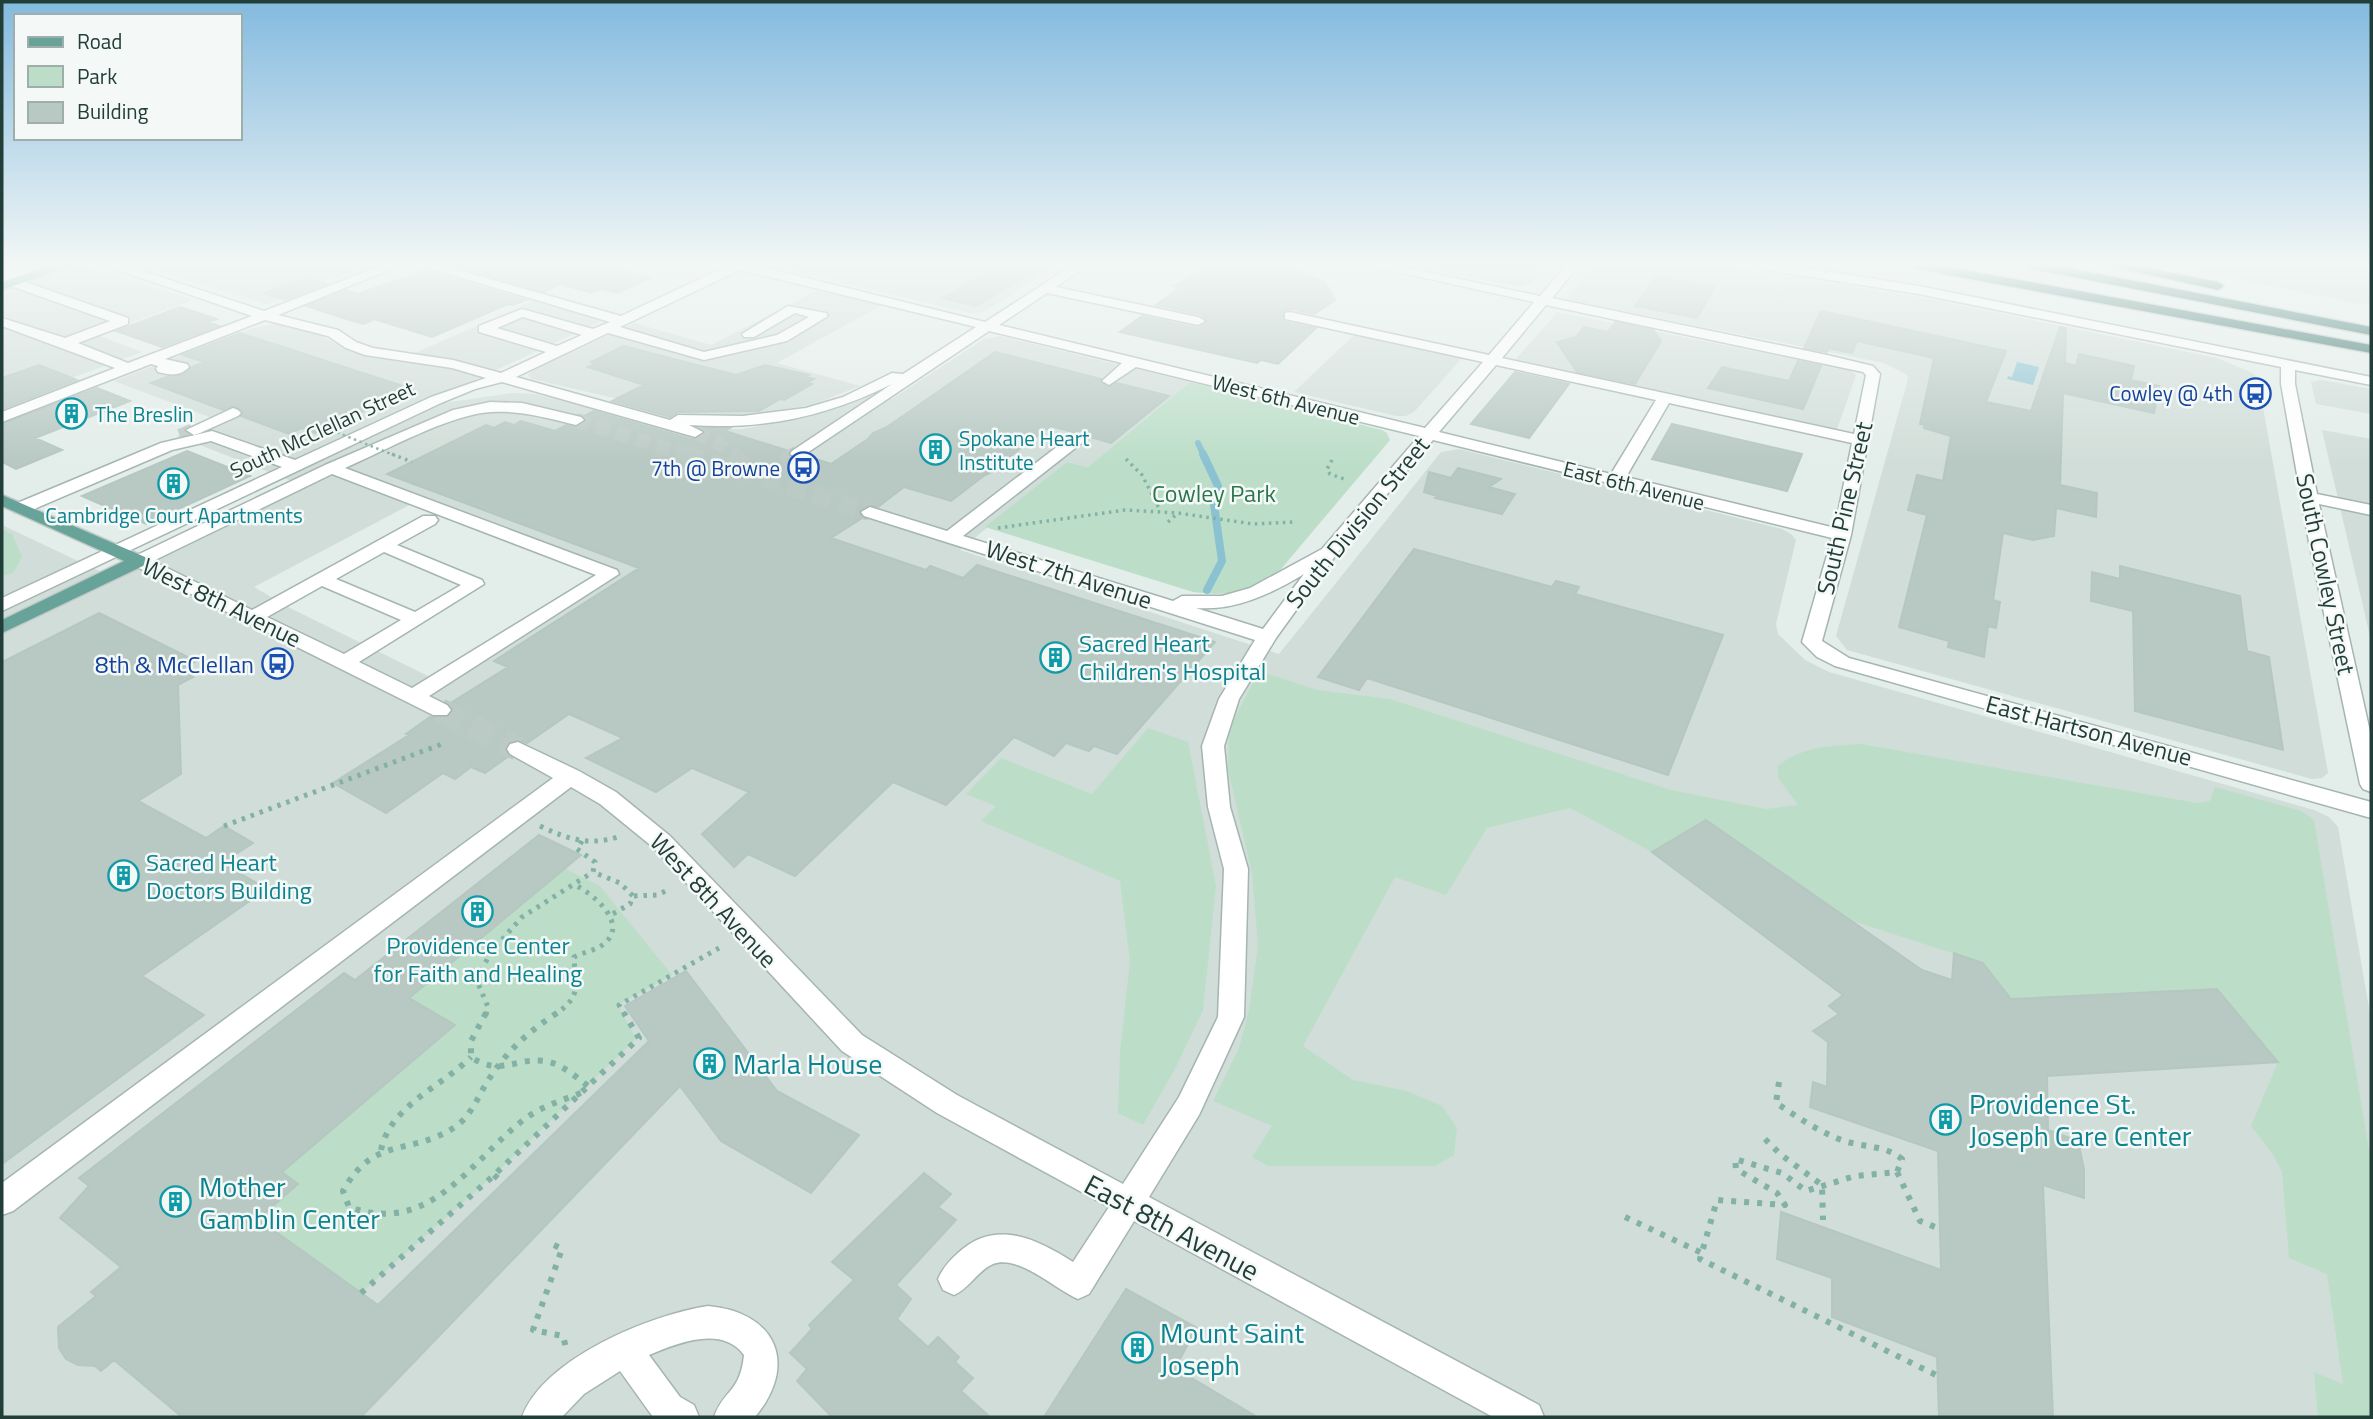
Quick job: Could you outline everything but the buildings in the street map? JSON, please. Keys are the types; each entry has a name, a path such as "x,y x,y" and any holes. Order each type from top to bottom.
{"highway":[{"path":"2275,331 2371,349"},
{"path":"2283,331 2371,349"}],"main road":[{"name":"West 8th Avenue","path":"2,500 139,561"},
{"name":"South McClellan Street","path":"2,627 139,561"}],"street":[{"path":"30,331 128,369"},
{"path":"65,343 99,331"},
{"path":"2,417 226,331"},
{"path":"326,331 370,352 453,364 643,415 695,432"},
{"path":"491,331 558,351"},
{"name":"South McClellan Street","path":"2,605 448,395 502,378 600,331"},
{"path":"601,331 704,356 782,338 794,331"},
{"path":"749,334 754,331"},
{"path":"798,454 868,409 925,366 981,331"},
{"name":"West 6th Avenue","path":"1010,331 1427,434"},
{"path":"1359,331 1860,440"},
{"name":"South Division Street","path":"954,1279 981,1254 1000,1246 1018,1249 1078,1283 1189,1106 1231,1017 1236,869 1219,807 1213,747 1229,698 1267,637 1332,548 1514,331"},
{"name":"South Pine Street","path":"1692,331 1827,359 1868,369 1873,374 1842,535 1812,642"},
{"path":"2125,331 2371,381"},
{"path":"150,360 176,369"},
{"path":"415,360 430,364 460,381 460,385 448,395"},
{"path":"1109,381 1140,363"},
{"path":"1126,385 1140,363"},
{"name":"South Cowley Street","path":"2288,364 2288,384 2309,497 2371,784"},
{"path":"643,415 726,423 789,416 851,399 886,381 925,366"},
{"path":"1616,480 1664,399"},
{"name":"South McClellan Street","path":"139,561 331,468 446,417 490,407 522,408 576,420"},
{"path":"21,508 180,437 238,415 215,428 212,436"},
{"name":"East 6th Avenue","path":"1427,434 1842,535"},
{"path":"180,437 212,436 296,466"},
{"path":"950,537 1077,439"},
{"path":"331,468 610,573 414,696"},
{"path":"2309,497 2371,510"},
{"name":"West 7th Avenue","path":"870,512 1267,637"},
{"path":"253,617 429,520"},
{"path":"345,662 475,584 383,545"},
{"path":"1142,597 1198,604 1245,598 1271,586 1332,548"},
{"name":"West 8th Avenue","path":"139,561 440,710"},
{"path":"321,579 416,619"},
{"name":"East Hartson Avenue","path":"1812,642 1824,653 1842,662 2371,810"},
{"name":"West 8th Avenue","path":"518,750 608,798 662,842 827,1020"},
{"path":"2,1201 571,776"},
{"name":"East 8th Avenue","path":"827,1020 852,1043 947,1104 1527,1417"},
{"path":"539,1417 575,1380 625,1350 681,1326 720,1322 746,1332 761,1350 758,1381 750,1400 731,1417"},
{"path":"625,1350 668,1409 682,1417"}],"path":[{"path":"326,428 412,462"},
{"path":"1126,459 1143,475 1149,493 1161,511"},
{"path":"1332,460 1326,469 1336,477 1347,480"},
{"path":"994,528 1125,510 1161,511 1253,524 1294,522"},
{"path":"1168,522 1178,513"},
{"path":"224,826 442,744"},
{"path":"532,822 569,840 602,844 621,835"},
{"path":"380,1150 382,1138 391,1123 412,1102 444,1082 471,1057 471,1041 488,1007 477,981 482,964 501,938 515,924 560,892 577,886 593,872 595,862 577,849 582,841"},
{"path":"593,872 620,883 633,896 657,895 670,889"},
{"path":"577,886 599,899 609,916 612,931 609,939 601,946 574,957 573,965 579,978 575,995 561,1010 526,1034 496,1069 470,1113 454,1128 414,1144 380,1150 365,1160 351,1174 343,1191 349,1207 365,1215 398,1213 427,1204 461,1182 508,1132 534,1112 581,1093"},
{"path":"609,916 630,904 633,896"},
{"path":"361,1293 494,1175 639,1038 619,1005 719,948"},
{"path":"471,1057 482,1066 496,1069 543,1061 560,1065 588,1086"},
{"path":"1779,1082 1776,1103 1815,1128 1852,1143 1892,1149 1902,1159 1897,1172 1920,1221 1940,1229"},
{"path":"1765,1139 1780,1154 1822,1185"},
{"path":"1897,1172 1855,1176 1806,1191 1795,1179 1767,1165 1735,1159 1736,1169 1777,1193 1785,1205 1717,1200 1700,1259 1938,1376"},
{"path":"494,1175 503,1183"},
{"path":"1822,1185 1823,1220"},
{"path":"1626,1217 1702,1253"},
{"path":"554,1245 562,1250 533,1330 563,1336 575,1380"}],"shaded area":[{"path":"2,331 107,331 97,335 142,352 2,404"},
{"path":"244,331 306,331 319,334 351,352 397,361 465,331 580,331 416,407 512,393 535,394 683,429 742,429 795,420 874,394 892,399 984,339 1000,336 1190,382 1088,467 1067,462 960,550 1279,654 1441,452 1459,449 1782,529 1791,534 1796,540 1776,624 1778,634 1805,660 1829,672 2314,810 2329,817 2338,827 2371,1020 2371,1417 2,1417 2,525 114,578 304,486 177,436 215,419 114,381","holes":["415,502 596,573 430,677 290,608 254,587"]},
{"path":"617,331 663,331 711,345 738,331 835,331 777,363 860,386 812,405 742,416 708,416 674,412 532,379 528,375 532,370"},
{"path":"1540,331 1654,331 1850,370 1856,375 1834,438 1509,367"},
{"path":"1725,331 2087,331 2217,358 2253,373 2258,379 2328,773 2322,778 2312,779 1847,650 1836,636 1908,379 1907,375 1884,363"},
{"path":"1355,334 1463,357 1414,412 1406,416 1294,392"},
{"path":"2321,380 2371,389 2371,414 2316,404 2311,382"},
{"path":"2322,430 2371,439 2371,641 2363,606"}],"green space":[{"name":"Cowley Park","path":"1190,382 1382,430 1390,440 1281,569 1260,584 1240,592 1193,592 985,527 1067,462 1088,467"},
{"path":"2,529 12,534 22,557 13,573 2,576"},
{"path":"1259,671 1317,690 1390,699 1671,790 1766,809 1798,805 1778,778 1778,766 1787,759 1817,748 1861,744 2197,803 2210,801 2215,787 2301,811 2314,820 2371,1162 2371,1417 2318,1417 2314,1372 2343,1384 2327,1274 2289,1258 2282,1172 2272,1153 2251,1126 2278,1062 2217,989 2011,999 1983,963 1850,920 1707,820 1652,852 1570,808 1487,828 1446,895 1395,877 1303,1046 1353,1080 1407,1091 1442,1106 1457,1128 1454,1155 1435,1166 1268,1166 1252,1157 1272,1126 1213,1101 1239,1048 1249,1010 1258,946 1252,873 1228,770 1229,729"},
{"path":"1148,728 1188,742 1216,886 1203,1010 1176,1067 1143,1125 1118,1113 1120,1052 1130,961 1120,881 981,821 996,806 966,794 1001,758 1092,794"},
{"path":"564,868 600,886 672,975 618,1005 636,1039 492,1177 361,1293 258,1219 298,1184 282,1172 454,1025 409,998"}],"water":[{"path":"2017,362 2039,367 2033,385 2007,379 2008,376 2012,377"}],"waterway":[{"path":"1198,443 1204,456"},
{"path":"1203,454 1218,486 1213,498 1222,561 1207,590"}],"tunnel":[{"path":"576,420 690,456"},
{"path":"180,436 194,430"},
{"path":"695,432 715,441 733,456"},
{"path":"685,454 761,478"},
{"path":"731,454 750,470"},
{"path":"761,478 798,454 795,456"},
{"path":"761,478 870,512"},
{"path":"440,710 518,749"}],"place":[{"name":"Cowley @ 4th","path":"2256,393"},
{"name":"The Breslin","path":"72,414"},
{"name":"Spokane Heart Institute","path":"936,450"},
{"name":"7th @ Browne","path":"803,468"},
{"name":"Cambridge Court Apartments","path":"174,483"},
{"name":"Sacred Heart Children's Hospital","path":"1056,657"},
{"name":"8th & McClellan","path":"277,664"},
{"name":"Sacred Heart Doctors Building","path":"123,876"},
{"name":"Providence Center for Faith and Healing","path":"478,911"},
{"name":"Marla House","path":"710,1063"},
{"name":"Providence St. Joseph Care Center","path":"1946,1119"},
{"name":"Mother Gamblin Center","path":"176,1202"},
{"name":"Mount Saint Joseph","path":"1137,1348"}]}
